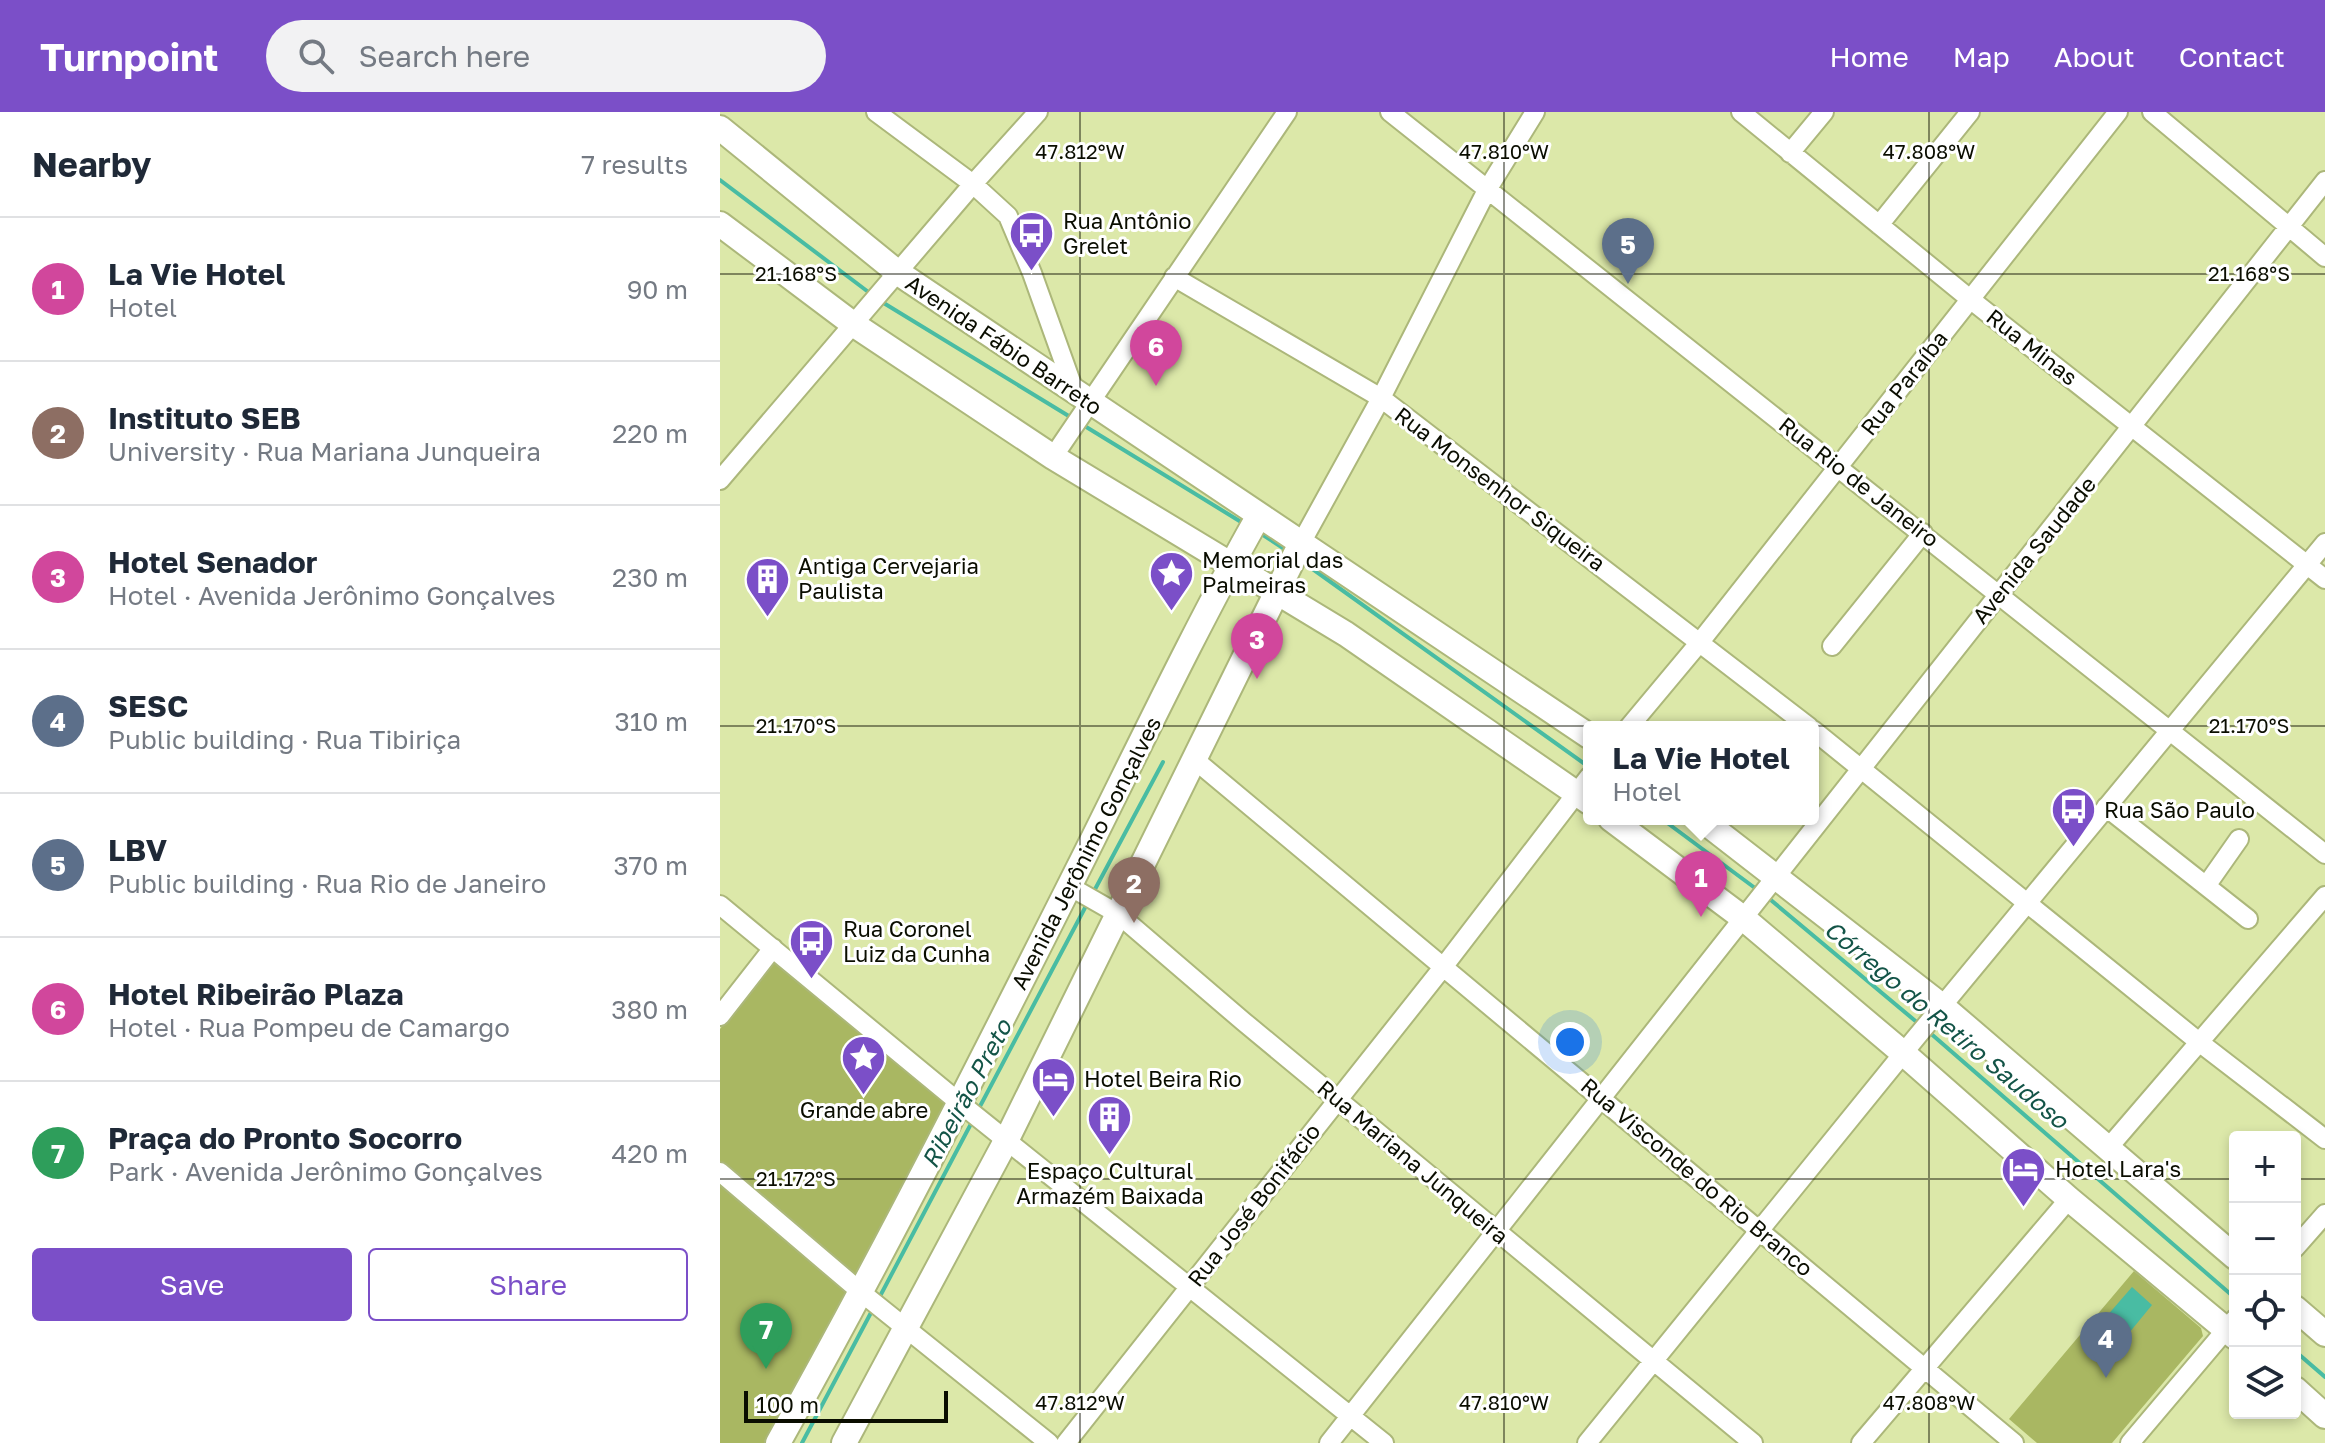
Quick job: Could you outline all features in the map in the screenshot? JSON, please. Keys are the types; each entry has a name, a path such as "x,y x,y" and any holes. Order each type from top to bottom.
{"main road":[{"name":"Avenida Fábio Barreto","path":"720,128 895,274 1298,550 1583,732"},
{"path":"720,224 1055,454 1279,588 1583,788"},
{"name":"Avenida Jerônimo Gonçalves","path":"778,1443 868,1297 966,1107 1234,560 1256,522"},
{"path":"844,1443 902,1324 1002,1135 1112,910 1195,760 1298,550"},
{"path":"1620,825 1747,914 1908,1047 2069,1199 2229,1326"},
{"path":"1708,825 1773,881 2109,1147 2229,1252"},
{"path":"2301,1313 2325,1334"},
{"path":"2301,1394 2325,1416"}],"street":[{"path":"876,112 973,184 1008,216 1083,402"},
{"path":"720,480 1038,112"},
{"path":"1055,454 1083,402 1174,277 1287,112"},
{"name":"Rua Rio de Janeiro","path":"1390,112 2325,854"},
{"path":"1298,550 1381,398 1487,190 1535,112"},
{"name":"Rua Minas","path":"1741,112 1970,299 2325,579"},
{"path":"1790,153 1824,112"},
{"path":"1879,225 1970,112"},
{"name":"Rua Paraíba","path":"1634,721 1700,642 2118,112"},
{"path":"2152,112 2325,257"},
{"name":"Avenida Saudade","path":"1819,823 2325,181"},
{"name":"Rua Monsenhor Siqueira","path":"1174,277 1381,398 1801,721"},
{"path":"1832,646 1923,533"},
{"path":"1587,1443 1908,1047 2325,543"},
{"name":"Rua Monsenhor Siqueira","path":"1819,735 2199,1042 2325,1139"},
{"name":"Rua Visconde do Rio Branco","path":"1195,760 2014,1443"},
{"name":"Rua José Bonifácio","path":"1066,1443 1583,792"},
{"path":"2106,807 2248,919"},
{"name":"Avenida Saudade","path":"1329,1443 1817,825"},
{"path":"2206,886 2239,839"},
{"name":"Rua Mariana Junqueira","path":"1074,888 1112,910 1753,1443"},
{"path":"2109,1147 2325,896"},
{"path":"720,905 1384,1443"},
{"path":"720,1016 773,948"},
{"path":"720,1172 1049,1443"},
{"path":"1861,1443 2069,1199"},
{"path":"2301,1241 2325,1214"},
{"path":"2130,1443 2229,1331"}],"green space":[{"path":"775,958 951,1104 860,1283 720,1164 720,1029"},
{"path":"720,1179 855,1294 770,1443 720,1443"},
{"path":"2134,1271 2201,1328 2203,1336 2112,1443 2037,1443 2009,1419"}],"water":[{"path":"2132,1287 2152,1305 2120,1344 2099,1325"}],"waterway":[{"path":"720,180 871,294"},
{"path":"882,302 1072,418"},
{"path":"1083,425 1246,525"},
{"name":"Córrego do Retiro Saudoso","path":"1260,533 1286,550"},
{"name":"Córrego do Retiro Saudoso","path":"1300,560 1583,763"},
{"name":"Ribeirão Preto","path":"1093,893 1163,762"},
{"name":"Córrego do Retiro Saudoso","path":"1670,825 1759,891"},
{"name":"Córrego do Retiro Saudoso","path":"1766,896 1919,1024"},
{"name":"Ribeirão Preto","path":"977,1112 1087,904"},
{"name":"Córrego do Retiro Saudoso","path":"1929,1032 2229,1293"},
{"name":"Ribeirão Preto","path":"878,1300 973,1120"},
{"name":"Ribeirão Preto","path":"802,1443 874,1307"},
{"name":"Córrego do Retiro Saudoso","path":"2301,1356 2325,1377"}],"place":[{"name":"Rua Antônio Grelet","path":"1032,273"},
{"name":"LBV","path":"1628,284"},
{"name":"Hotel Ribeirão Plaza","path":"1156,386"},
{"name":"Memorial das Palmeiras","path":"1171,612"},
{"name":"Antiga Cervejaria Paulista","path":"767,618"},
{"name":"Hotel Senador","path":"1257,679"},
{"name":"Rua São Paulo","path":"2073,849"},
{"name":"La Vie Hotel","path":"1701,917"},
{"name":"Instituto SEB","path":"1134,923"},
{"name":"Rua Coronel Luiz da Cunha","path":"812,981"},
{"name":"Grande abre","path":"864,1096"},
{"name":"Hotel Beira Rio","path":"1053,1118"},
{"name":"Espaço Cultural Armazém Baixada","path":"1110,1157"},
{"name":"Hotel Lara's","path":"2024,1208"},
{"name":"Praça do Pronto Socorro","path":"766,1369"},
{"name":"SESC","path":"2106,1378"}]}
